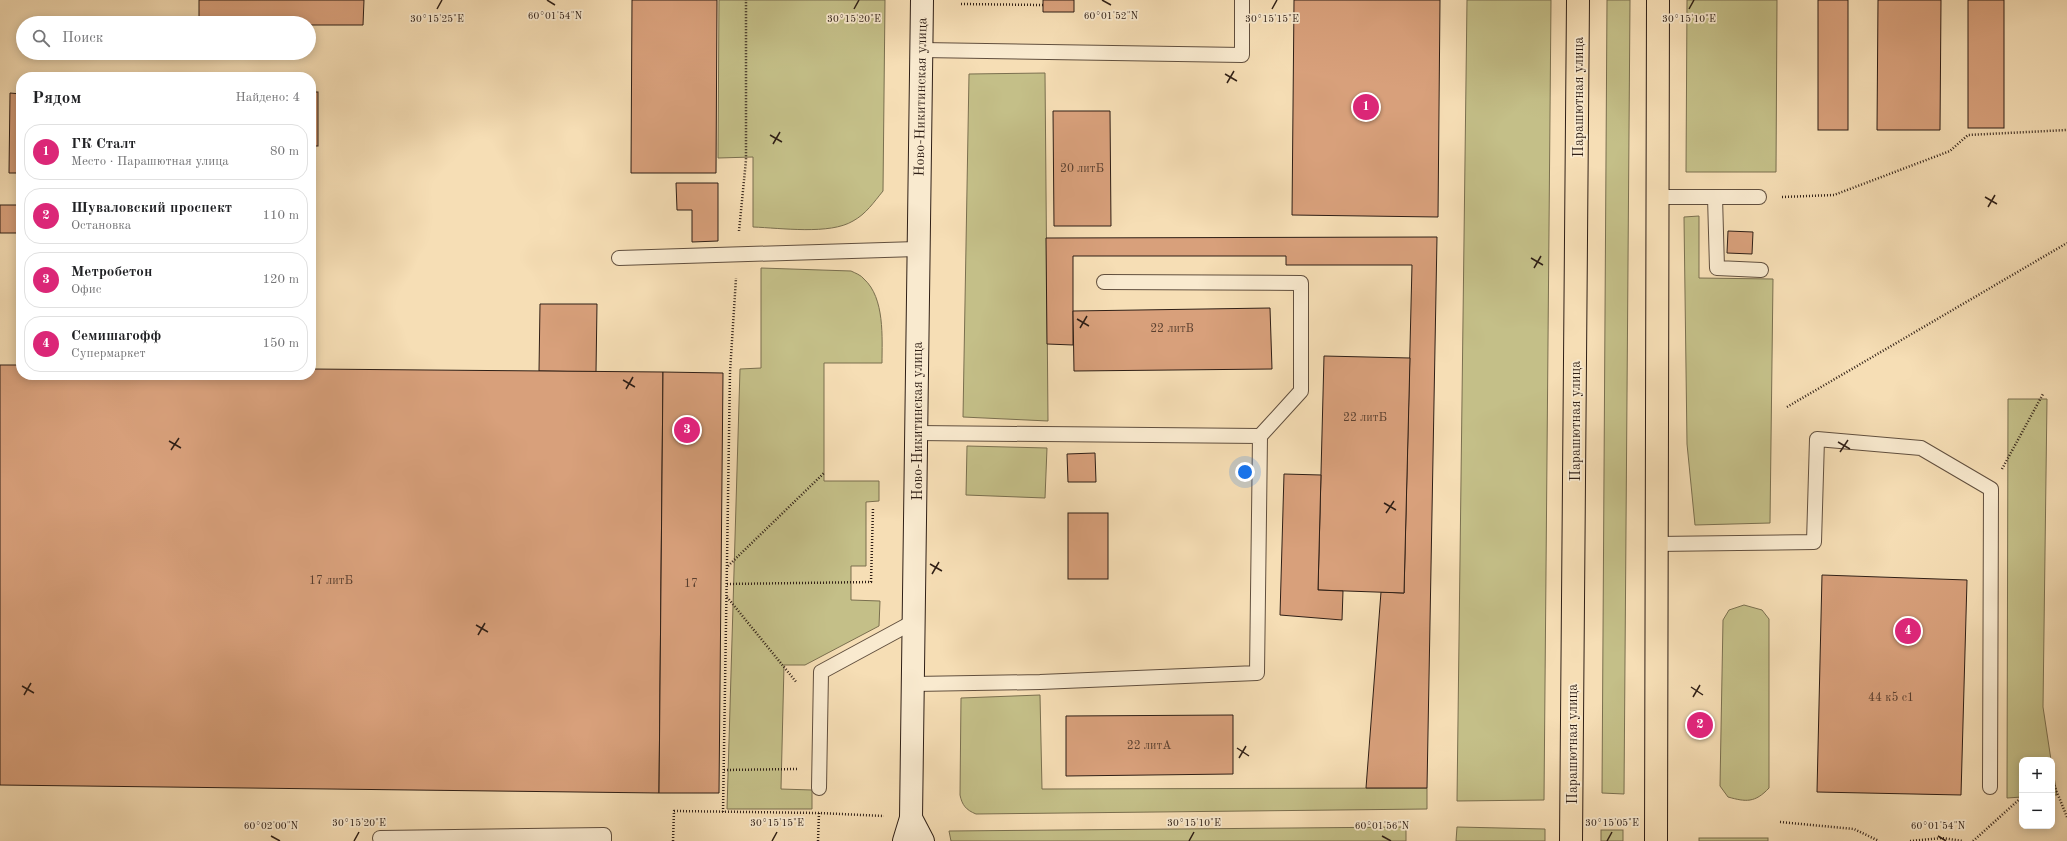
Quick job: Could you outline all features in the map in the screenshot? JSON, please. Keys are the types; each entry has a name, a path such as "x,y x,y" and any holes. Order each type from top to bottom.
{"main road":[{"name":"Парашютная улица","path":"1571,841 1578,0"},
{"path":"1656,841 1656,197 1658,0"}],"street":[{"name":"Ново-Никитинская улица","path":"904,841 911,818 914,684 917,433 917,250 922,0"},
{"path":"911,818 923,841"}],"lane":[{"path":"922,50 1242,55 1242,0"},
{"path":"1656,197 1760,197"},
{"path":"1715,197 1716,268 1761,270"},
{"path":"619,258 917,250"},
{"path":"914,684 1040,682 1257,672 1260,436 1300,391 1301,283 1104,282"},
{"path":"917,433 1260,436"},
{"path":"1656,544 1814,542 1817,439 1921,448 1991,489 1990,787"},
{"path":"819,788 821,672 915,621"},
{"path":"380,838 604,835 604,841"}],"path":[{"path":"723,812 730,372 737,255 746,160 746,0"},
{"path":"961,4 1043,5"},
{"path":"1788,197 1834,195 1950,151 1968,135 2067,130"},
{"path":"1787,407 2067,243"},
{"path":"1991,489 2043,394"},
{"path":"727,566 824,473"},
{"path":"727,584 871,582 872,508"},
{"path":"726,597 820,712"},
{"path":"724,770 820,768"},
{"path":"2055,787 2067,817"},
{"path":"818,841 819,788"},
{"path":"1973,841 2019,800"},
{"path":"673,841 674,811 819,813 877,816"},
{"path":"1780,822 1854,829 1879,841"},
{"path":"1910,841 1942,838 1963,841"}],"shaded area":[{"path":"719,0 885,0 883,191 870,208 858,218 832,228 805,230 753,227 753,157 718,158"},
{"path":"1467,0 1551,0 1544,800 1457,801"},
{"path":"1607,0 1630,0 1624,794 1602,793"},
{"path":"1687,0 1777,0 1776,172 1686,172"},
{"path":"1045,73 1048,421 963,417 969,74"},
{"path":"1699,216 1699,278 1773,279 1770,523 1695,525 1687,444 1684,217"},
{"path":"761,268 851,271 861,276 871,287 876,297 881,319 882,363 824,363 824,481 879,481 879,501 866,502 866,566 851,566 851,600 880,601 879,626 805,665 784,665 781,789 812,790 812,809 727,809 740,369 761,368"},
{"path":"2008,399 2047,399 2043,707 2051,757 2019,757 2019,797 2007,798"},
{"path":"967,446 1047,448 1045,498 966,495"},
{"path":"1744,605 1762,610 1769,619 1769,788 1755,799 1750,800 1740,800 1728,797 1720,786 1723,620 1729,610"},
{"path":"1040,695 1042,789 1427,788 1427,809 976,814 970,811 963,804 960,795 961,698"},
{"path":"2055,783 2057,795 2055,795"},
{"path":"1406,827 1406,841 951,841 949,831"},
{"path":"1457,827 1545,829 1545,841 1456,841"},
{"path":"1601,830 1623,830 1623,841 1601,841"},
{"path":"1699,838 1768,838 1768,841 1699,841"}],"building":[{"path":"199,0 364,0 363,25 316,25 316,16 199,16"},
{"path":"632,0 717,0 716,173 631,173"},
{"path":"1043,0 1074,0 1074,12 1043,12"},
{"path":"1294,0 1440,0 1438,217 1292,215"},
{"path":"1818,0 1848,0 1848,130 1818,130"},
{"path":"1878,0 1941,0 1940,130 1877,130"},
{"path":"1968,0 2004,0 2004,128 1968,128"},
{"path":"316,92 318,92 318,146 316,146"},
{"path":"10,93 16,94 16,173 9,173"},
{"path":"1053,111 1110,111 1111,226 1054,226"},
{"path":"676,183 718,183 718,241 692,242 692,210 677,210"},
{"path":"0,205 16,205 16,233 0,233"},
{"path":"1728,231 1753,232 1752,254 1727,253"},
{"path":"1437,237 1427,788 1366,788 1381,592 1404,593 1412,265 1286,265 1286,256 1073,256 1073,345 1047,344 1046,238"},
{"path":"540,304 597,304 596,372 539,371"},
{"path":"1270,308 1272,369 1074,371 1073,311"},
{"path":"1324,356 1410,358 1404,593 1318,590"},
{"path":"0,365 16,365 16,380 316,380 316,369 663,372 659,793 0,785"},
{"path":"663,372 723,373 719,793 659,793"},
{"path":"1095,453 1096,482 1068,482 1067,454"},
{"path":"1284,474 1321,475 1318,590 1343,591 1342,620 1280,615"},
{"path":"1068,513 1108,513 1108,579 1068,579"},
{"path":"1822,575 1967,580 1961,795 1817,792"},
{"path":"1233,715 1233,774 1066,776 1066,716"}],"place":[{"name":"ГК Сталт","path":"1366,107"},
{"name":"Метробетон","path":"687,430"},
{"name":"Семишагофф","path":"1908,631"},
{"name":"Шуваловский проспект","path":"1700,725"}]}
